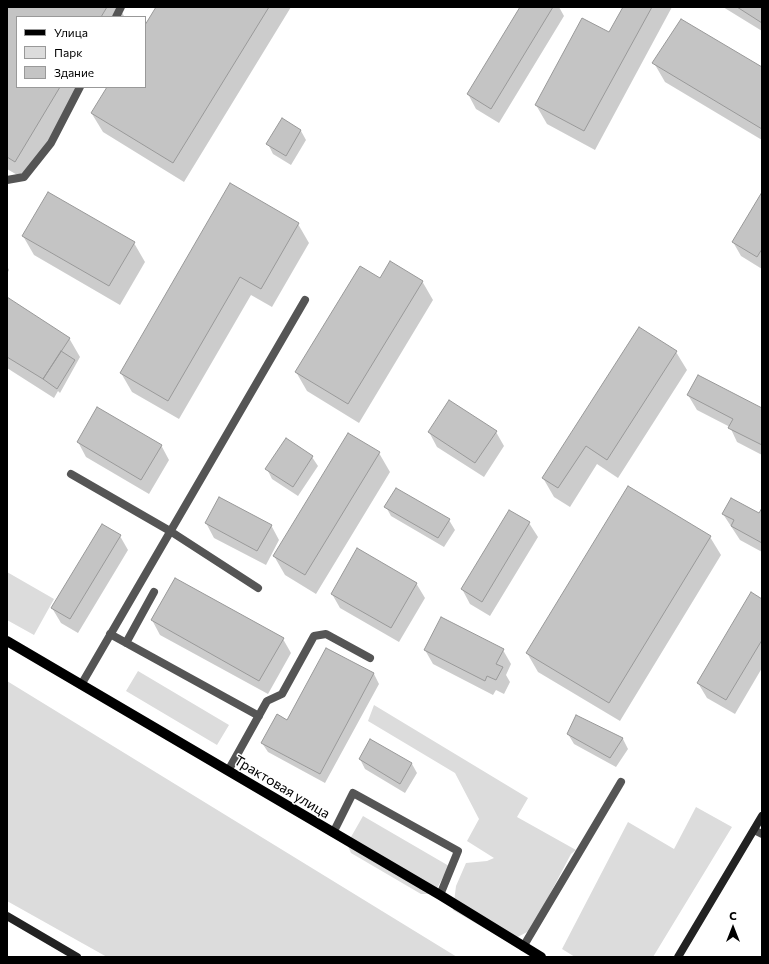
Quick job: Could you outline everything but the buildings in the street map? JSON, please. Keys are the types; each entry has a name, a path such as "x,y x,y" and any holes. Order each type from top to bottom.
{"main road":[{"name":"Трактовая улица","path":"7,641 440,895 541,957"},
{"path":"678,957 762,816"},
{"path":"7,916 77,957"}],"lane":[{"path":"116,16 121,7"},
{"path":"7,180 24,177 51,143 79,88"},
{"path":"81,685 305,300"},
{"path":"71,474 170,531 258,588"},
{"path":"126,643 154,592"},
{"path":"110,634 259,716"},
{"path":"228,771 267,701 282,694 314,636 326,634 370,658"},
{"path":"523,947 621,782"},
{"path":"333,833 353,794 458,851 440,895"},
{"path":"754,830 762,834"}],"green space":[{"path":"7,572 54,599 34,635 7,620"},
{"path":"138,671 229,725 217,745 126,691"},
{"path":"7,681 457,957 107,957 7,901"},
{"path":"374,705 528,798 517,817 576,850 571,854 531,930 508,942 453,910 456,886 466,863 487,861 494,858 467,841 479,819 455,773 368,721"},
{"path":"696,807 732,827 653,957 575,957 562,949 628,822 674,849"},
{"path":"363,816 449,866 434,894 421,894 351,853 347,844"}]}
